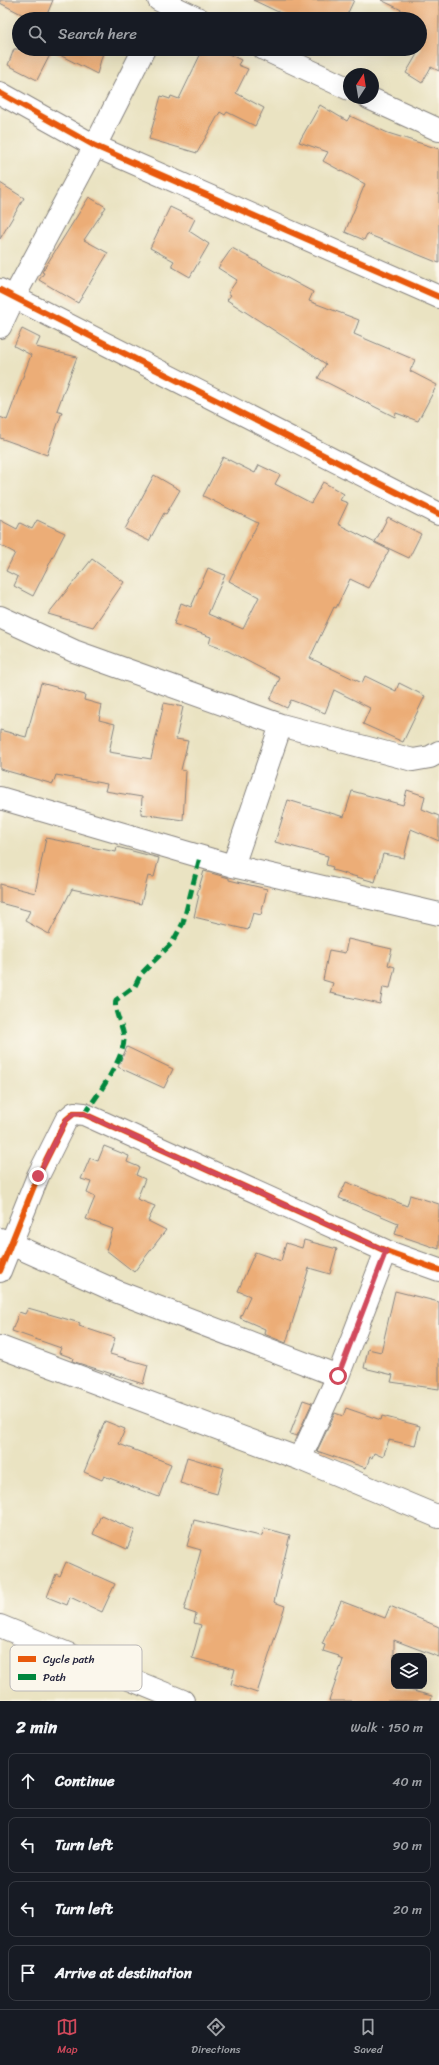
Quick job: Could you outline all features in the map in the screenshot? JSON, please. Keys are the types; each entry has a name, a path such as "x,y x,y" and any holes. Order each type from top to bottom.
{"street":[{"path":"163,6 180,12"},
{"path":"0,327 7,294 95,146 140,56"},
{"path":"279,56 343,86"},
{"path":"0,93 95,146 439,297"},
{"path":"379,103 439,130"},
{"path":"7,294 439,514"},
{"path":"0,617 74,651 281,725 413,760 430,757 439,752"},
{"path":"233,866 281,725"},
{"path":"0,798 233,866 439,914"},
{"path":"0,1270 5,1241 66,1120 74,1114 84,1114 386,1251 439,1270"},
{"path":"5,1241 118,1292 338,1376"},
{"path":"300,1459 338,1376 386,1251"},
{"path":"0,1348 300,1459 439,1517"},
{"path":"0,1626 46,1645"},
{"path":"142,1684 183,1701"}],"building":[{"path":"0,0 53,0 48,12 17,12 0,3"},
{"path":"253,0 354,0 348,12 278,12"},
{"path":"381,0 439,0 439,71 431,67 422,83 406,73 416,56 427,56 427,12 406,12"},
{"path":"12,54 12,56 49,56 37,80 8,65"},
{"path":"62,56 102,56 97,74"},
{"path":"200,56 233,56 241,60 238,65 248,69 236,93 264,108 255,126 227,112 225,115 220,112 197,153 149,139 161,96 170,99 171,96 179,99"},
{"path":"320,105 347,121 350,116 388,133 439,149 439,263 367,234 364,240 345,232 365,184 323,161 328,152 299,142"},
{"path":"0,183 24,198 0,239"},
{"path":"89,197 106,207 84,240 108,253 78,303 39,280 44,273 42,272"},
{"path":"170,207 195,219 189,231 209,244 190,277 171,266 174,261 150,248"},
{"path":"232,248 313,292 309,301 359,320 354,334 415,360 410,371 437,385 418,421 396,413 395,417 318,378 326,364 227,300 231,295 228,293 237,280 218,268"},
{"path":"22,329 40,338 36,347 77,357 57,410 62,412 47,455 0,438 0,417 7,420 31,355 14,346"},
{"path":"223,457 255,473 259,465 280,475 275,484 311,503 323,482 344,494 340,500 348,503 338,524 389,550 369,588 350,579 336,608 334,607 310,658 362,683 365,676 396,691 399,683 425,696 403,742 363,724 370,708 334,690 325,713 291,700 287,708 270,700 280,678 228,651 209,644 211,637 174,624 181,603 191,607 208,568 225,575 208,614 243,629 259,597 229,581 258,523 203,496"},
{"path":"154,475 180,490 166,514 164,513 149,541 125,529"},
{"path":"388,517 421,534 409,558 375,542"},
{"path":"0,520 17,529 20,523 32,529 37,520 65,533 33,596 14,586 18,577 6,571 15,553 0,545"},
{"path":"92,559 124,582 93,627 48,614"},
{"path":"41,683 85,695 84,700 102,705 99,720 115,724 109,752 151,759 164,703 183,707 176,739 188,741 181,770 186,771 183,820 141,814 142,797 105,791 107,784 56,775 53,784 0,769 0,730 26,737"},
{"path":"407,790 425,796 422,809 439,816 439,841 411,829 404,858 383,854 375,882 332,870 333,867 326,865 328,856 275,842 288,800 344,817 352,791 403,805"},
{"path":"46,838 116,852 117,847 159,858 154,877 148,876 141,904 72,889 49,934 25,921 30,911 0,903 0,884 35,893"},
{"path":"204,871 229,878 229,880 267,889 261,915 253,913 248,930 194,917 199,895 197,894"},
{"path":"348,939 392,949 388,965 395,967 390,988 383,987 380,1004 330,993 333,983 323,980 329,950 345,953"},
{"path":"127,1047 173,1069 164,1088 118,1067"},
{"path":"104,1146 129,1156 127,1162 139,1167 136,1175 145,1179 137,1199 155,1206 148,1221 166,1230 134,1272 106,1250 113,1229 86,1219 95,1197 87,1193 91,1182 81,1179 90,1158 98,1161"},
{"path":"346,1182 407,1206 410,1195 439,1204 439,1249 395,1234 398,1223 339,1198"},
{"path":"304,1240 337,1249 330,1274 309,1268 286,1343 264,1334 265,1329 240,1318 250,1296 238,1291 255,1252 281,1261 286,1243 302,1248"},
{"path":"395,1291 439,1302 439,1389 391,1382 393,1375 364,1368 368,1349 381,1352"},
{"path":"28,1308 80,1323 79,1326 115,1338 110,1354 148,1365 143,1384 72,1361 73,1358 59,1353 61,1348 12,1331 19,1312 25,1314"},
{"path":"303,1400 312,1403 297,1436 290,1434"},
{"path":"346,1408 381,1420 382,1416 420,1426 415,1446 389,1440 383,1457 374,1453 372,1458 370,1457 366,1468 317,1451 335,1413 343,1416"},
{"path":"105,1421 125,1429 119,1444 171,1464 159,1497 104,1476 102,1480 84,1472"},
{"path":"187,1457 224,1468 217,1494 180,1483"},
{"path":"101,1515 135,1530 127,1549 93,1534"},
{"path":"194,1520 260,1536 262,1535 264,1528 290,1535 274,1602 285,1606 257,1693 231,1684 235,1669 192,1658 201,1625 194,1623 196,1614 184,1610 201,1550 187,1546"},
{"path":"66,1562 115,1584 102,1612 70,1597 67,1605 47,1597 56,1574 60,1576"},
{"path":"341,1601 385,1618 390,1606 439,1627 439,1657 394,1640 394,1653 391,1653 391,1689 405,1689 432,1696 431,1701 329,1701 343,1660 338,1658 339,1656 323,1651 325,1645 322,1644"}],"marked path":[{"path":"84,1114 115,1067 123,1047 124,1034 116,1010 116,1000 135,986 141,974 172,943 183,923 200,857"}],"cycle path":[{"path":"0,93 95,146 439,297"},
{"path":"0,290 439,514"},
{"path":"0,1271 38,1176 66,1120 74,1113 84,1114 386,1251 439,1270"}],"route":[{"path":"38,1176 66,1120 74,1114 84,1114 386,1251 338,1376"}]}
